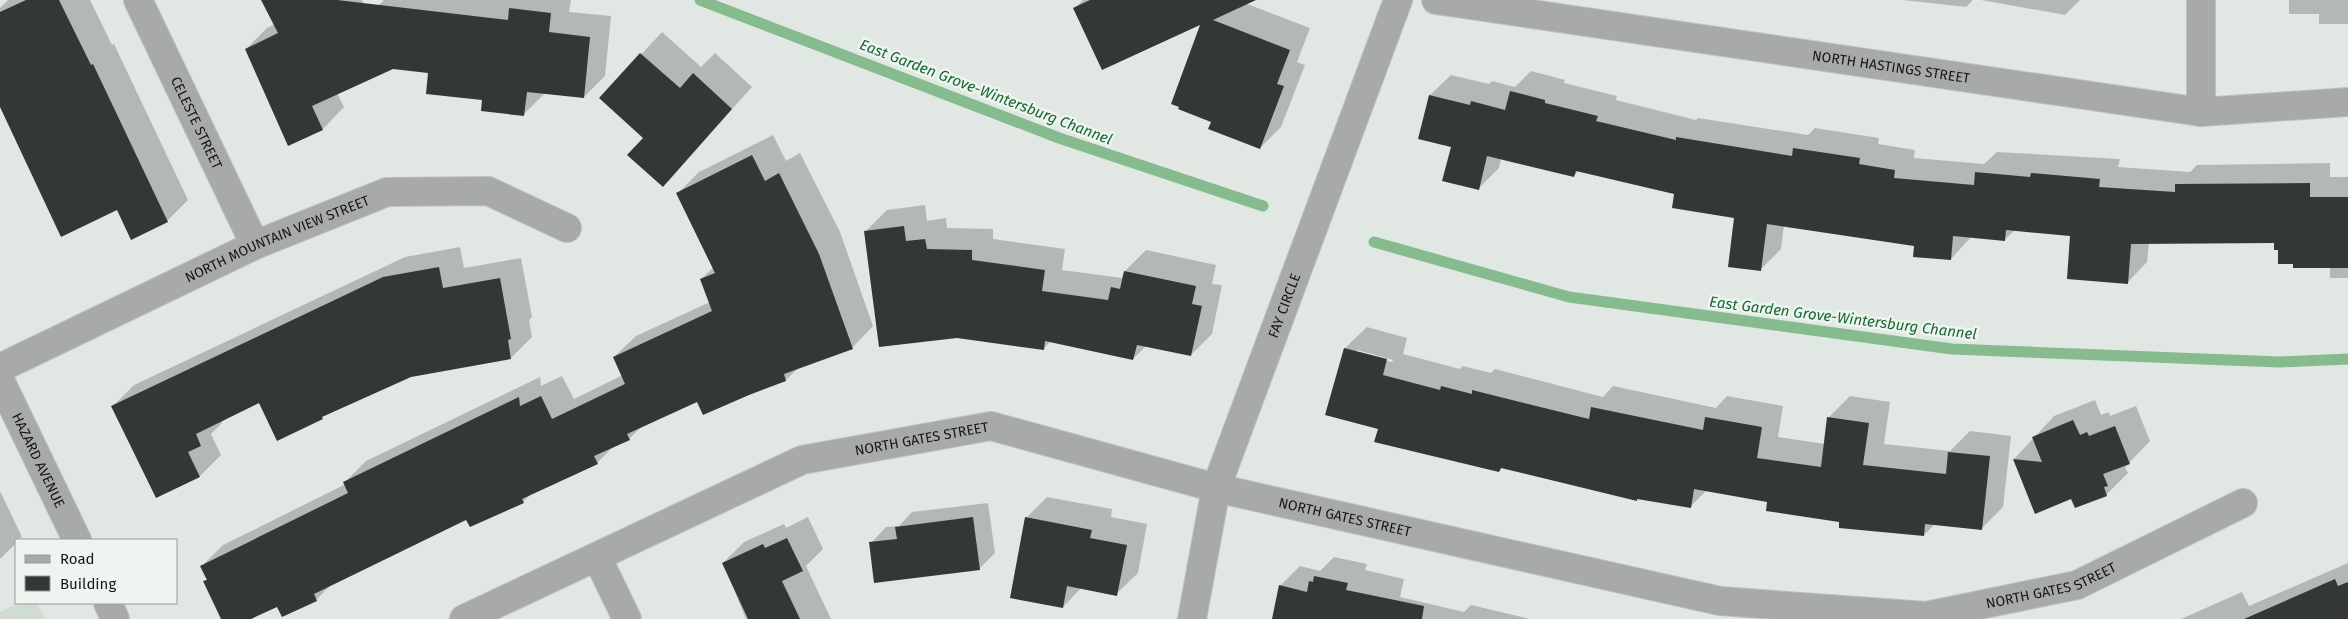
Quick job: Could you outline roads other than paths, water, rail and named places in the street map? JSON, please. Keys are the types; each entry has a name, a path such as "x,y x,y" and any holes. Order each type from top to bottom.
{"street":[{"name":"CELESTE STREET","path":"138,0 255,245"},
{"name":"FAY CIRCLE","path":"1192,619 1216,488 1398,0"},
{"name":"NORTH HASTINGS STREET","path":"1436,0 2201,112 2348,102"},
{"path":"2201,0 2201,112"},
{"name":"NORTH MOUNTAIN VIEW STREET","path":"0,368 255,245 387,192 488,191 567,228"},
{"name":"HAZARD AVENUE","path":"0,380 77,539"},
{"name":"NORTH GATES STREET","path":"464,619 802,460 991,426 1216,488 1719,610 1926,616 2077,585 2243,503"},
{"path":"597,557 627,619"},
{"path":"108,604 116,619"}],"waterway":[{"name":"East Garden Grove-Wintersburg Channel","path":"700,0 1059,138 1263,206"},
{"name":"East Garden Grove-Wintersburg Channel","path":"1374,242 1569,297 1952,349 2279,362 2348,359"}]}
